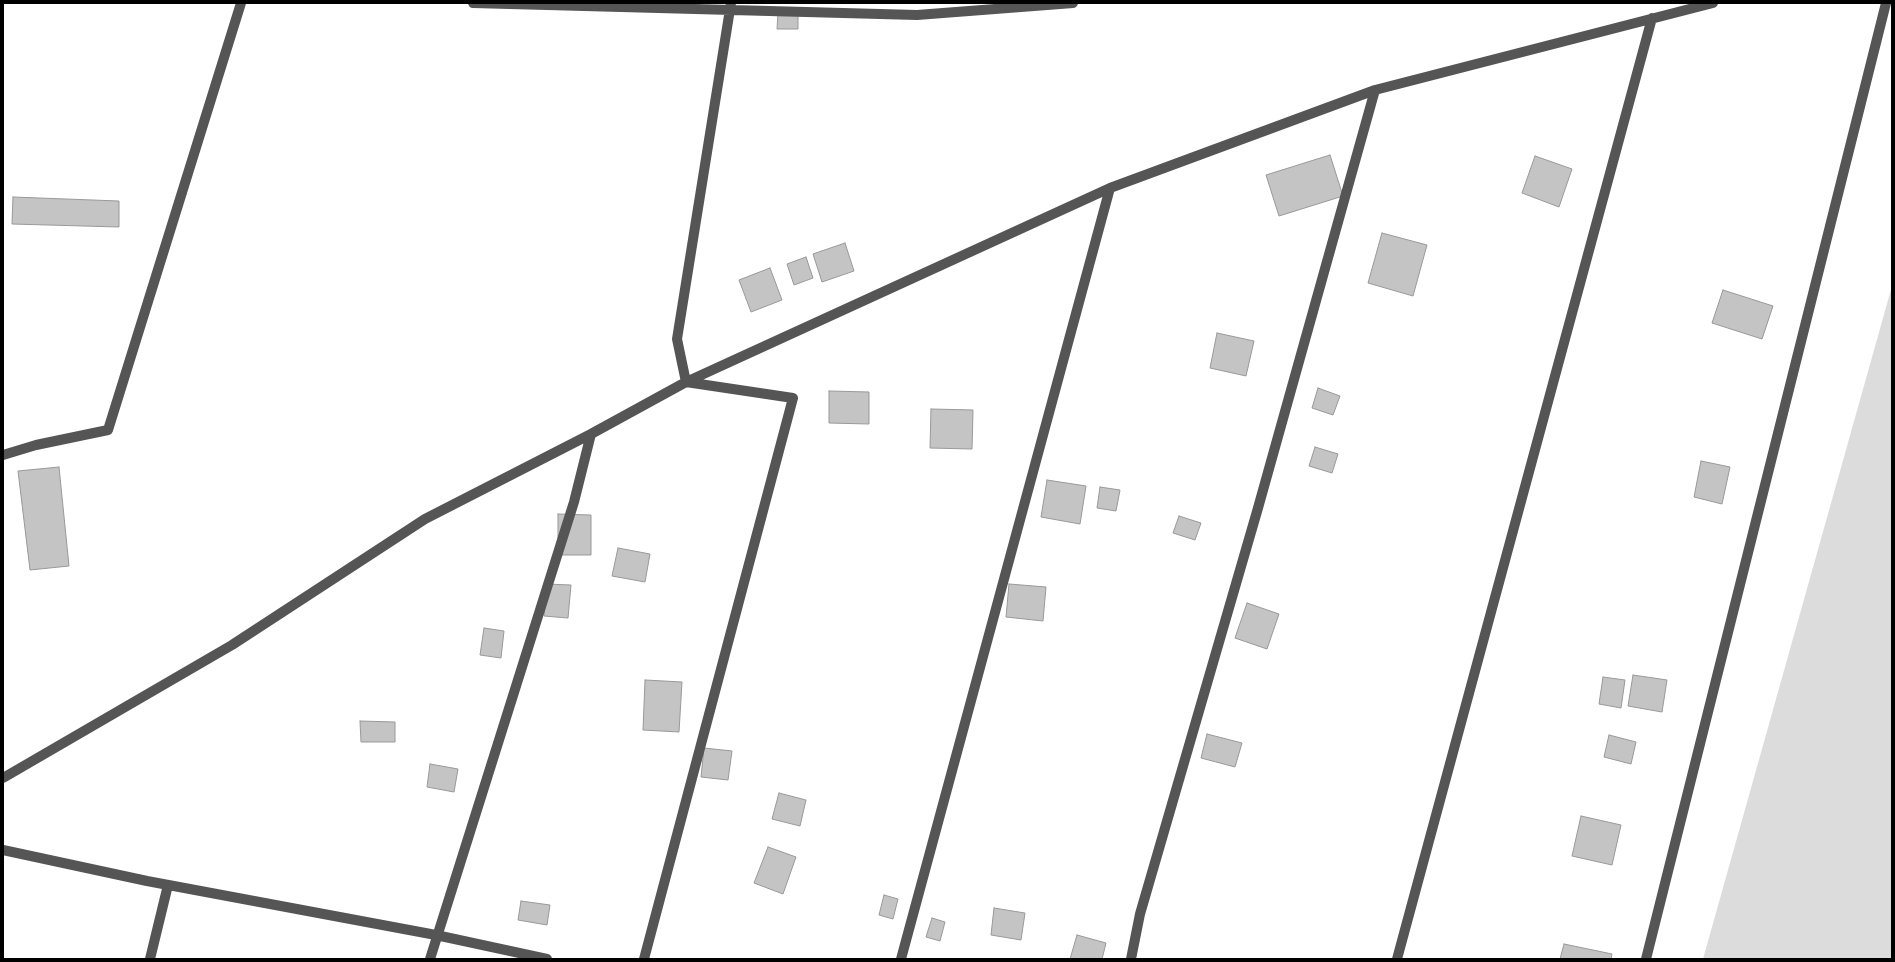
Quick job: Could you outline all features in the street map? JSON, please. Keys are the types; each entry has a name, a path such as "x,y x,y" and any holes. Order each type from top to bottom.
{"street":[{"path":"3,455 36,445 108,430 241,3"},
{"path":"473,3 730,6 917,15 1073,3"},
{"path":"3,778 232,645 425,519 591,434 686,382 1110,188 1375,90 1713,3"},
{"path":"1646,959 1886,3"},
{"path":"686,382 677,338 730,6"},
{"path":"1397,959 1652,18"},
{"path":"1131,959 1140,914 1258,508 1375,90"},
{"path":"901,959 1110,188"},
{"path":"644,959 793,398 686,382"},
{"path":"430,959 436,935 574,502 591,434"},
{"path":"3,850 168,885 436,935 547,959"},
{"path":"150,959 168,885"}],"shaded area":[{"path":"1892,286 1892,959 1703,959"}],"building":[{"path":"778,13 798,14 798,29 777,29"},
{"path":"1330,155 1343,196 1279,216 1266,175"},
{"path":"1535,156 1572,169 1559,207 1522,193"},
{"path":"13,197 119,201 119,227 12,224"},
{"path":"1382,233 1427,245 1413,296 1368,283"},
{"path":"845,243 854,271 822,282 813,254"},
{"path":"806,257 813,278 794,285 787,264"},
{"path":"770,268 782,300 751,312 739,280"},
{"path":"1723,290 1773,306 1762,339 1712,323"},
{"path":"1217,333 1254,341 1246,376 1210,368"},
{"path":"1318,388 1340,396 1333,415 1312,408"},
{"path":"829,391 869,392 869,424 829,423"},
{"path":"931,409 973,410 972,449 930,448"},
{"path":"1315,447 1338,454 1332,473 1309,466"},
{"path":"1701,461 1730,467 1722,504 1694,497"},
{"path":"59,467 69,566 30,570 18,471"},
{"path":"1047,480 1086,486 1080,524 1041,517"},
{"path":"1100,487 1120,490 1116,511 1097,508"},
{"path":"558,514 591,515 591,555 558,555"},
{"path":"1179,516 1201,523 1195,540 1173,533"},
{"path":"618,548 650,554 645,582 612,576"},
{"path":"546,584 571,585 568,618 544,616"},
{"path":"1009,584 1046,587 1043,621 1006,617"},
{"path":"1247,603 1279,614 1267,649 1235,638"},
{"path":"484,628 504,631 501,658 480,655"},
{"path":"1633,675 1667,680 1662,712 1628,706"},
{"path":"1603,677 1625,680 1621,708 1599,704"},
{"path":"645,680 682,682 679,732 643,730"},
{"path":"360,721 395,722 395,742 361,742"},
{"path":"1207,734 1242,743 1235,767 1201,758"},
{"path":"1609,735 1636,742 1631,764 1604,757"},
{"path":"704,748 732,751 728,780 701,777"},
{"path":"430,764 458,769 454,792 427,787"},
{"path":"779,793 806,800 800,826 772,819"},
{"path":"1581,816 1621,825 1612,865 1572,856"},
{"path":"768,847 796,857 783,894 754,883"},
{"path":"884,895 898,899 893,919 879,915"},
{"path":"521,901 550,905 547,925 518,920"},
{"path":"994,908 1025,913 1021,940 991,935"},
{"path":"932,918 945,922 940,941 926,937"},
{"path":"1077,935 1106,943 1102,959 1070,959"},
{"path":"1564,944 1612,954 1611,959 1560,959"}]}
